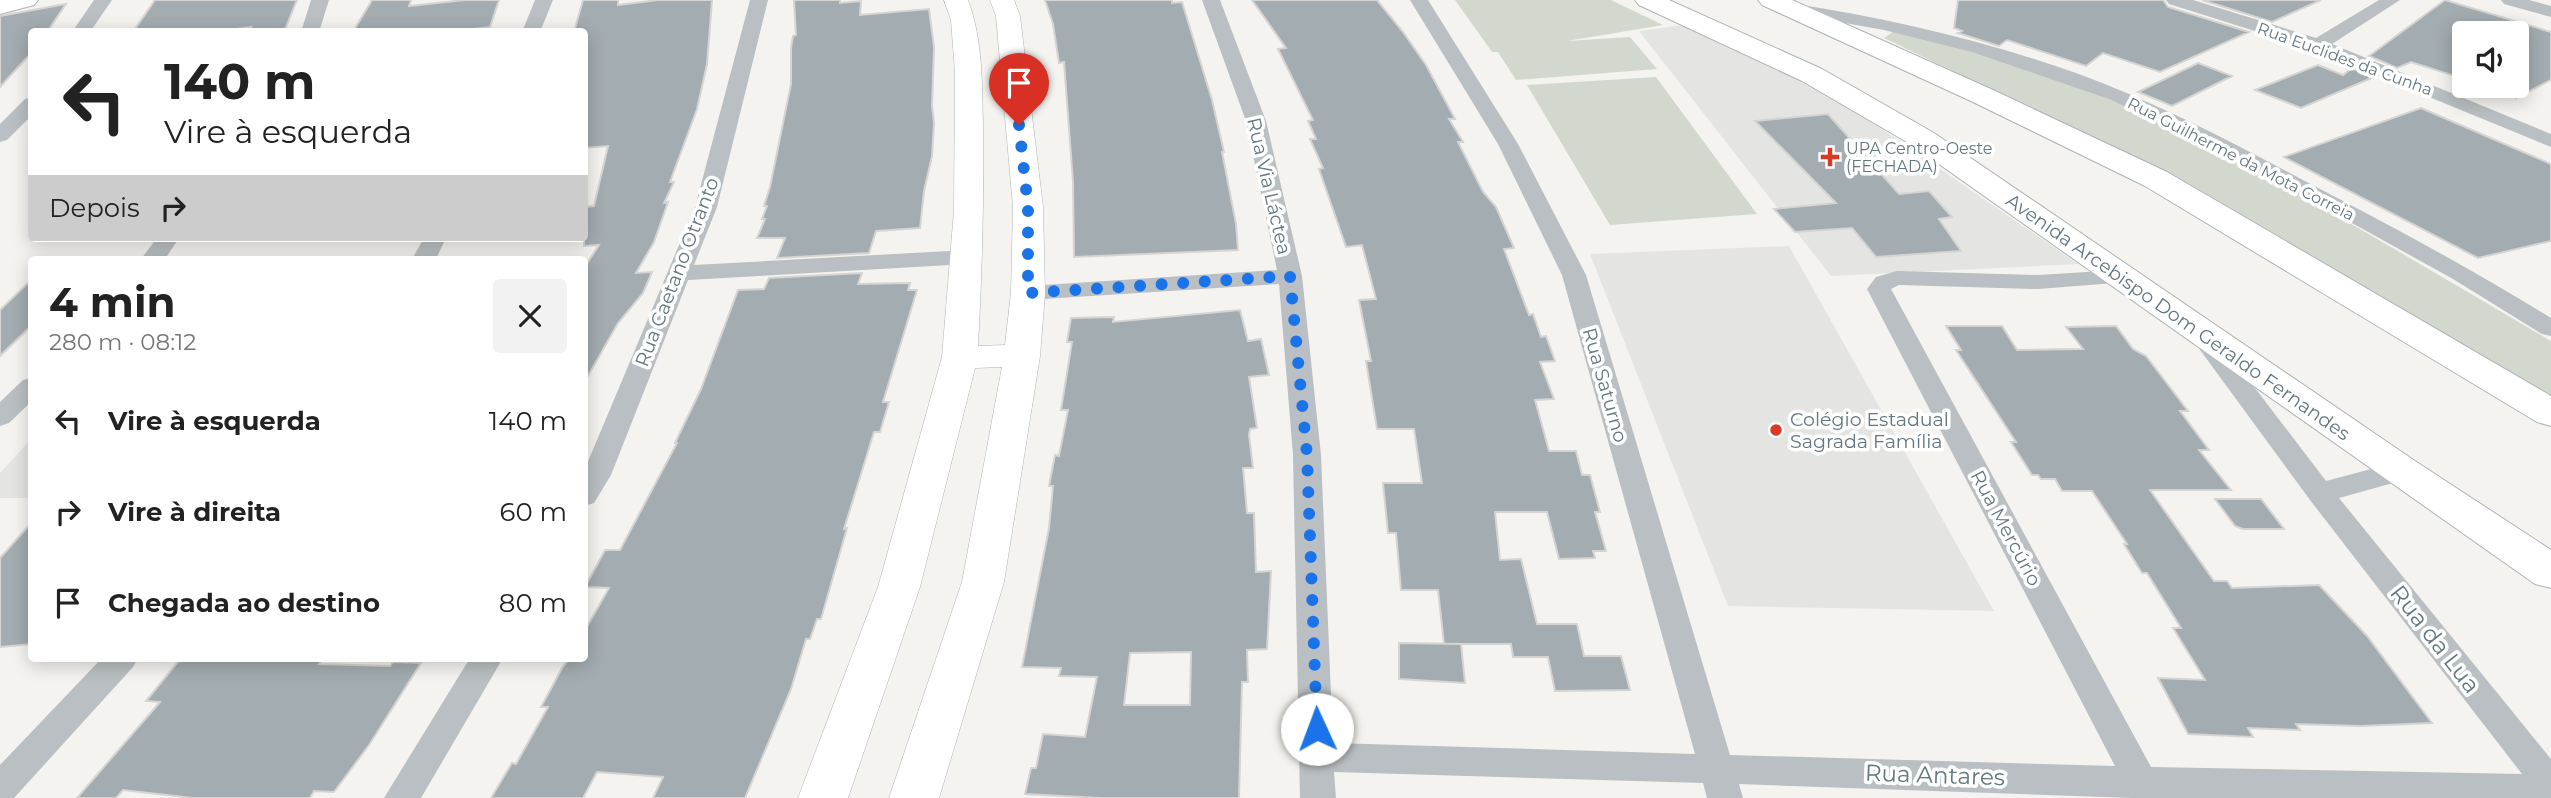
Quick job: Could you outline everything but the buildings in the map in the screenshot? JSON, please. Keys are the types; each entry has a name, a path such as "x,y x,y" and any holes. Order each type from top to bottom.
{"main road":[{"path":"0,6 24,0"},
{"name":"Avenida Arcebispo Dom Geraldo Fernandes","path":"1648,0 1801,69 1882,113 2551,572"},
{"path":"1780,4 1972,90 2156,179 2551,412"}],"street":[{"path":"84,28 103,0"},
{"path":"311,28 320,0"},
{"path":"533,28 544,0"},
{"name":"Rua Caetano Otranto","path":"588,490 597,475 706,208 759,0"},
{"name":"Rua Via Láctea","path":"1211,0 1256,121 1290,276 1307,455 1318,798"},
{"name":"Rua Saturno","path":"1419,0 1508,144 1574,275 1720,783"},
{"name":"Rua Euclides da Cunha","path":"2175,0 2318,45 2551,141"},
{"path":"2318,45 2391,0"},
{"path":"2510,0 2551,12"},
{"name":"Rua Guilherme da Mota Correia","path":"1780,4 1881,22 1968,44 2063,75 2161,115 2473,279 2551,329"},
{"path":"823,798 899,587 960,357 967,257 998,209 1005,8 960,10 968,73 998,209 1028,293 1021,356 983,582 914,798"},
{"path":"0,136 28,107"},
{"path":"155,256 166,242"},
{"path":"679,273 967,257"},
{"path":"1028,293 1290,276"},
{"name":"Rua Mercúrio","path":"2120,277 2038,282 1897,278 1884,282 1879,289 2145,790"},
{"name":"Rua da Lua","path":"2200,332 2319,493 2551,785"},
{"path":"960,357 1021,356"},
{"path":"0,417 28,390"},
{"path":"2319,493 2401,471"},
{"path":"0,789 118,662"},
{"path":"402,798 484,662"},
{"name":"Rua Antares","path":"1318,757 1720,783 2145,790 2551,790"}],"shaded area":[{"path":"1455,0 1611,0 1663,25 1567,41 1630,37 1657,69 1516,80 1498,52 1492,52"},
{"name":"UPA Centro-Oeste (FECHADA)","path":"1690,24 1853,109 2078,264 1831,276 1639,31"},
{"path":"1897,29 2000,59 2102,96 2167,125 2313,202 2551,341 2551,395 2188,184 1884,38"},
{"path":"1656,77 1757,214 1610,225 1527,85"},
{"name":"Colégio Estadual Sagrada Família","path":"1789,246 1994,611 1728,606 1590,254"},
{"path":"28,442 28,498 0,498 0,473"}],"place":[{"name":"UPA Centro-Oeste (FECHADA)","path":"1830,157"},
{"name":"Colégio Estadual Sagrada Família","path":"1776,430"}],"route":[{"path":"1019,125 1028,207 1028,293 1290,276 1307,455 1317,729"}]}
